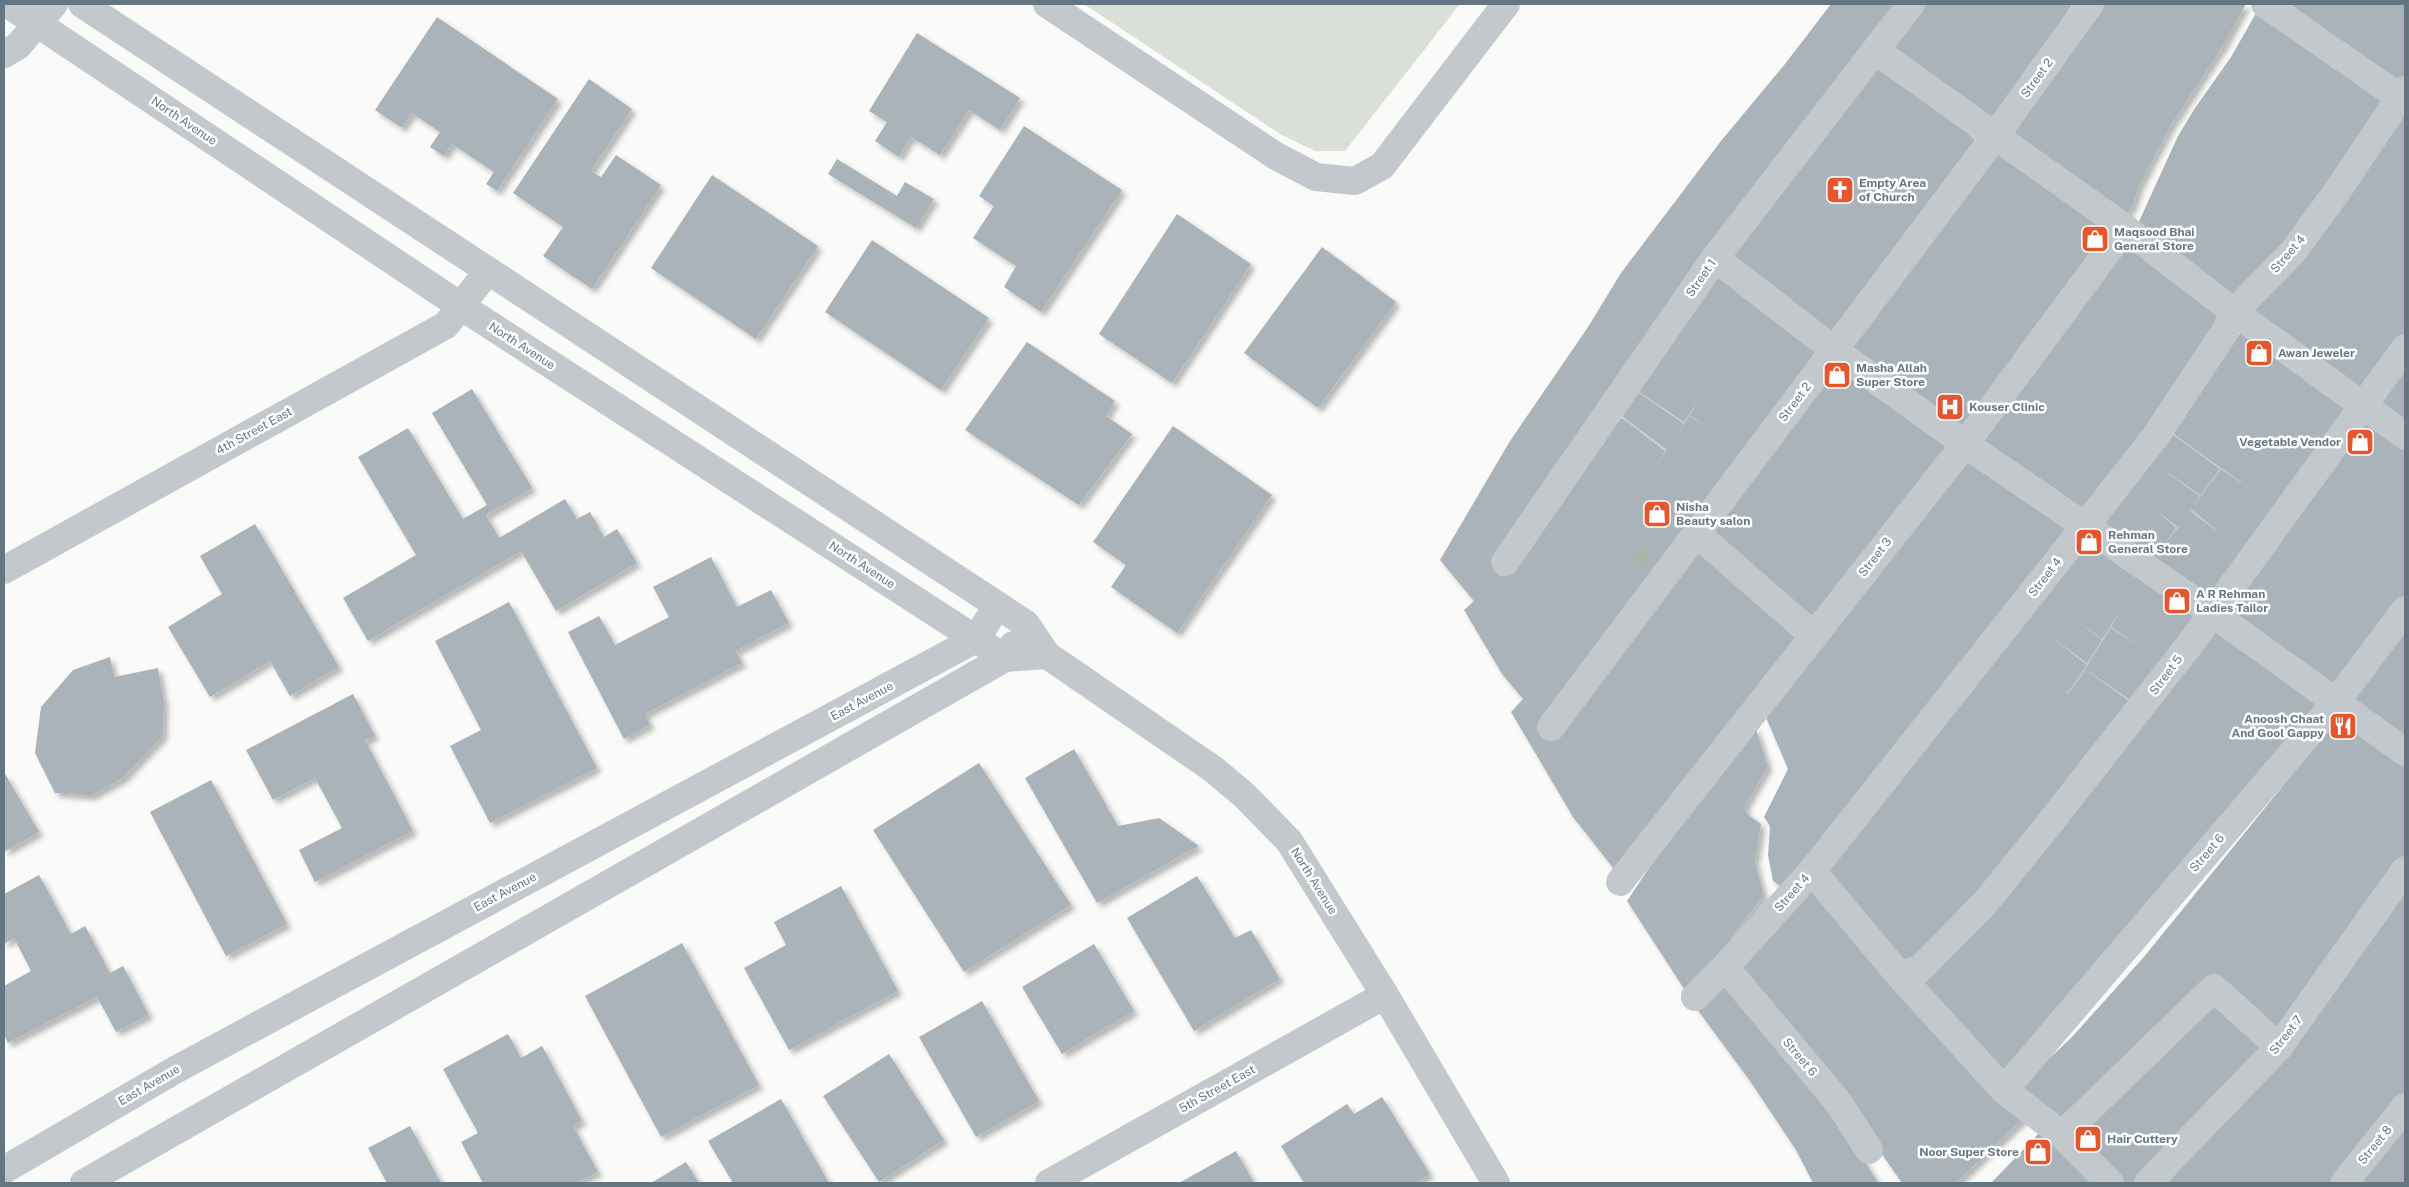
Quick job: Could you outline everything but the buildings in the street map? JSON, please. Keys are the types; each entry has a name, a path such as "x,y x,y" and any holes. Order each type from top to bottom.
{"street":[{"name":"North Avenue","path":"8,4 46,13 462,307 1005,658"},
{"name":"North Avenue","path":"82,4 1026,624 1047,655 1213,769 1266,815 1289,841 1384,995 1496,1183"},
{"path":"1047,4 1276,156 1316,178 1355,180 1382,166 1506,4"},
{"name":"Street 1","path":"1505,562 1715,258 1911,4"},
{"name":"Street 2","path":"1551,727 1995,136 2090,4"},
{"path":"2275,6 2403,96"},
{"path":"4,54 18,46 46,13"},
{"path":"1876,51 2124,228 2234,312 2405,436"},
{"name":"Street 4","path":"1695,997 1812,872 2086,525 2155,437 2224,334 2234,312 2292,252 2403,96"},
{"name":"Street 3","path":"1620,882 1965,444 2124,228"},
{"path":"1715,258 1834,350 1965,444 2212,612 2405,752"},
{"name":"4th Street East","path":"4,570 446,325 488,272"},
{"name":"Street 5","path":"1899,975 1920,969 1985,903 2125,730 2405,348"},
{"path":"1696,533 1814,636"},
{"name":"East Avenue","path":"4,1170 175,1070 976,639 997,606"},
{"name":"Street 6","path":"2004,1090 2336,702 2405,610"},
{"path":"1005,658 1026,624"},
{"path":"84,1183 1005,658 1047,655"},
{"name":"Street 7","path":"2148,1183 2279,1047 2405,870"},
{"path":"1812,872 1899,975 2004,1090 2062,1135 2110,1183"},
{"name":"Street 6","path":"1725,967 1838,1102 1869,1150"},
{"path":"2062,1135 2214,988 2279,1047"},
{"name":"5th Street East","path":"1049,1183 1384,995"},
{"name":"Street 8","path":"2344,1183 2405,1107"}],"shaded area":[{"path":"1084,4 1460,4 1345,151 1315,151 1280,134"}],"place":[{"name":"Empty Area of Church","path":"1840,190"},
{"name":"Maqsood Bhai General Store","path":"2095,239"},
{"name":"Awan Jeweler","path":"2259,353"},
{"name":"Masha Allah Super Store","path":"1837,375"},
{"name":"Kouser Clinic","path":"1950,407"},
{"name":"Vegetable Vendor","path":"2360,442"},
{"name":"Nisha Beauty salon","path":"1657,514"},
{"name":"Rehman General Store","path":"2089,542"},
{"name":"A R Rehman Ladies Tailor","path":"2177,601"},
{"name":"Anoosh Chaat And Gool Gappy","path":"2343,726"},
{"name":"Hair Cuttery","path":"2088,1139"},
{"name":"Noor Super Store","path":"2038,1152"}]}
